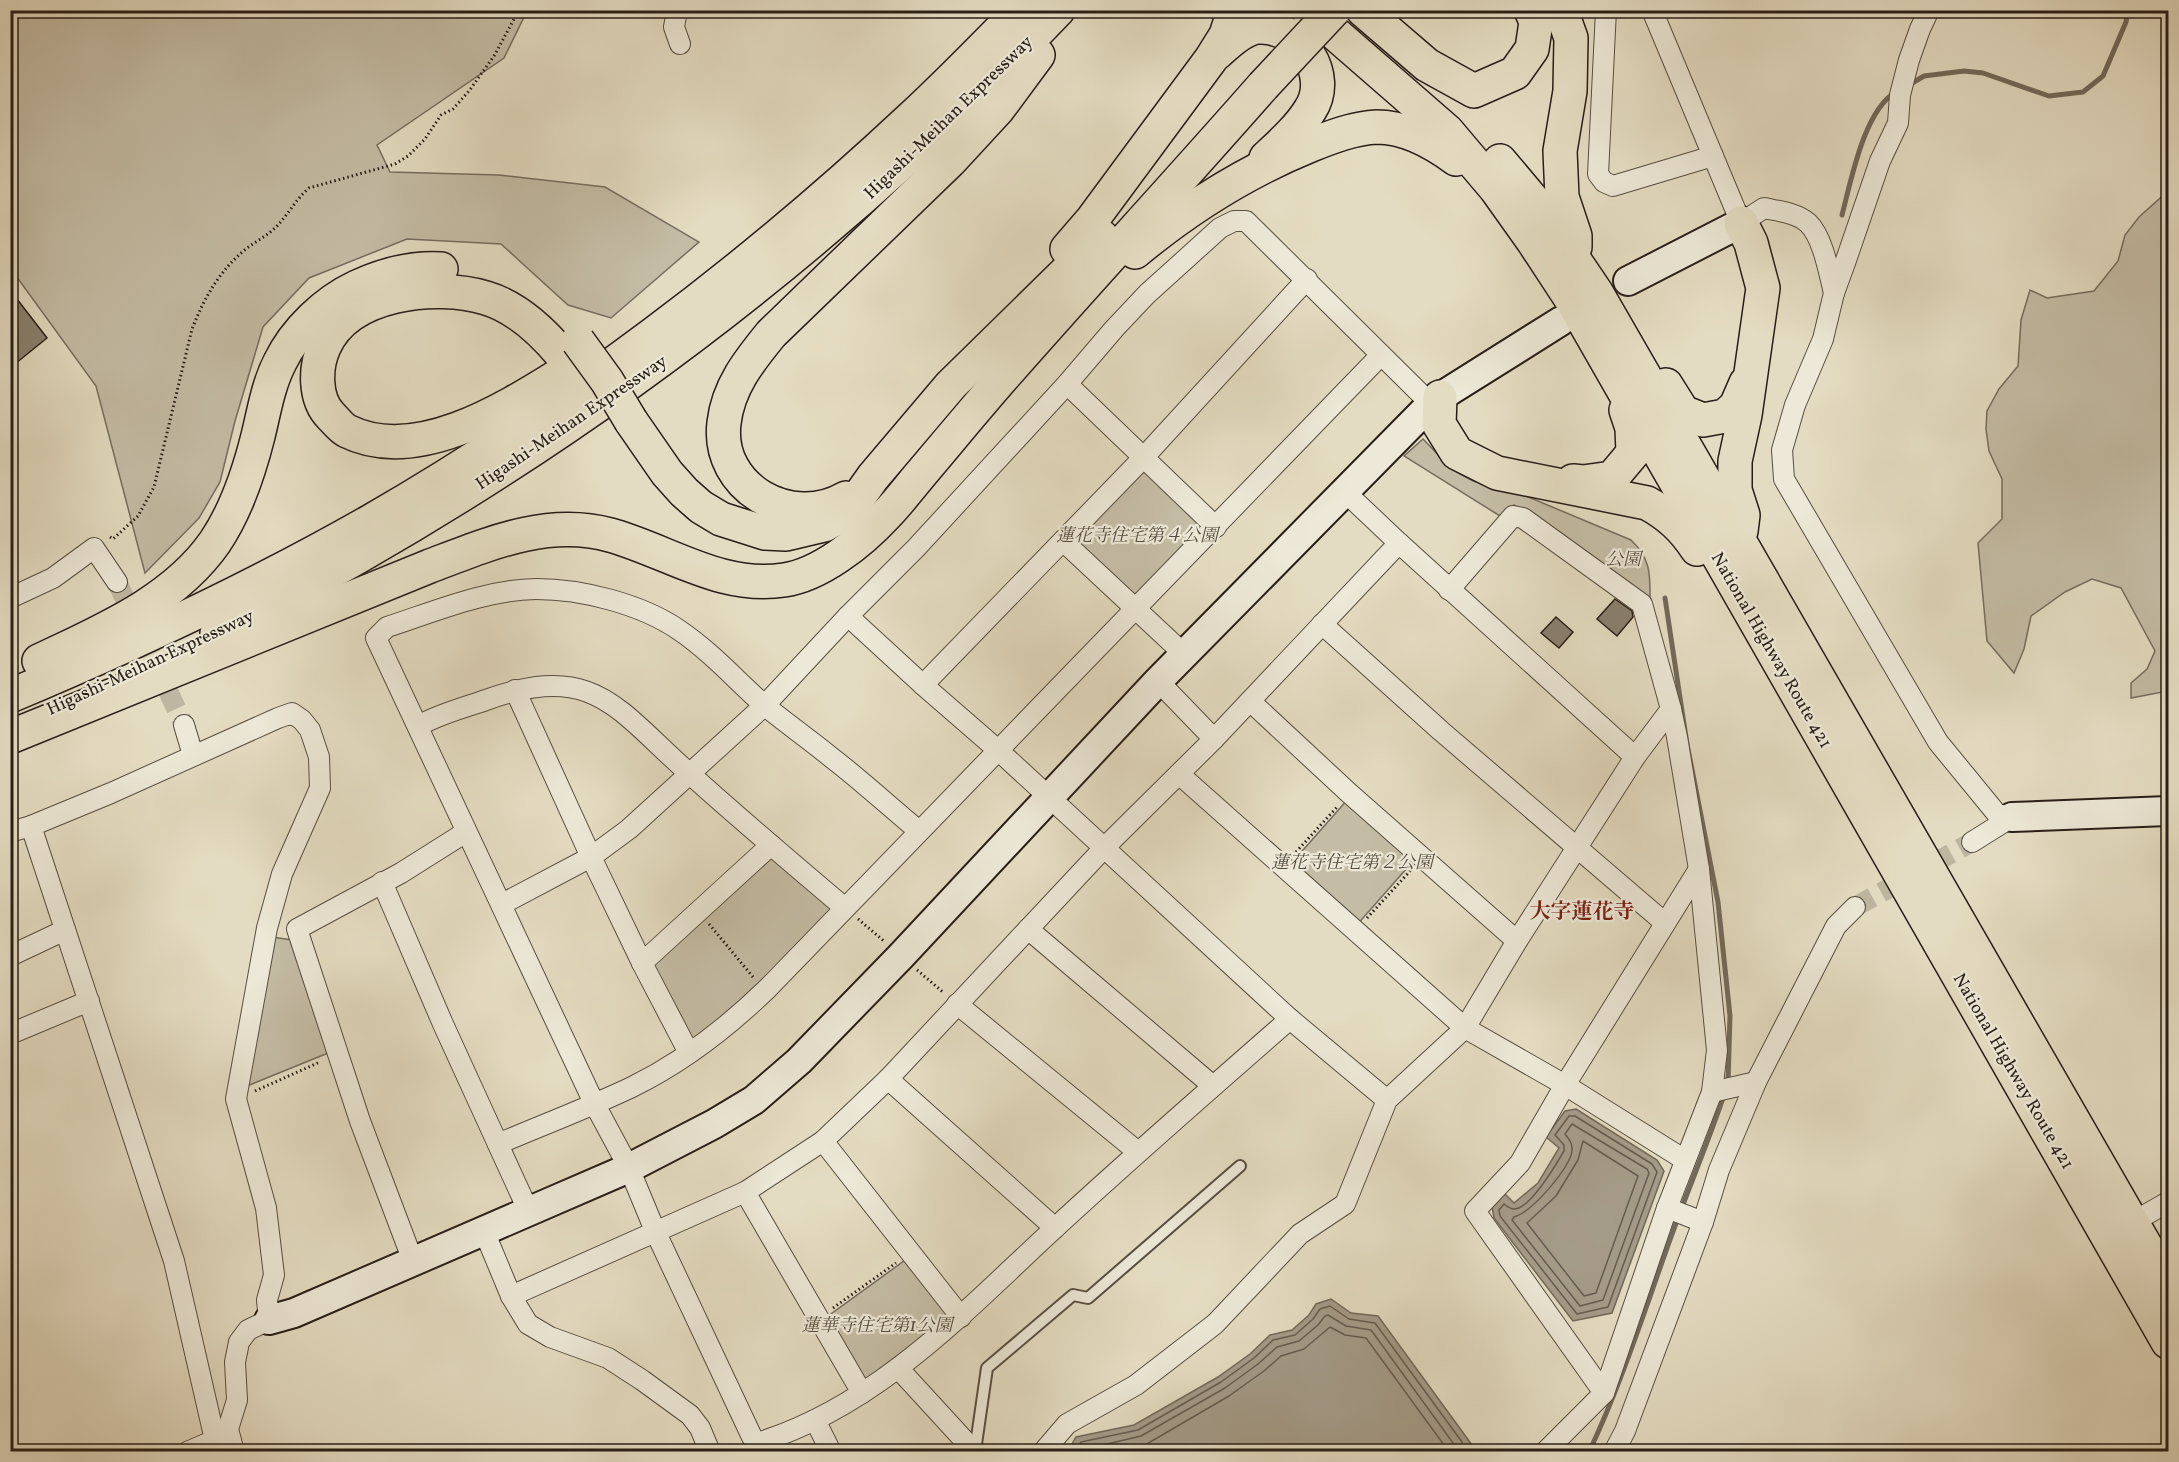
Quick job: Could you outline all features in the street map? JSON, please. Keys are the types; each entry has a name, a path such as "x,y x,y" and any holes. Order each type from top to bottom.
{"highway":[{"name":"Higashi-Meihan Expressway","path":"10,696 165,627 273,574 372,520 476,457 548,409 656,332 808,210 910,120 1020,10"},
{"name":"Higashi-Meihan Expressway","path":"10,726 97,690 286,598 386,542 562,431 735,305 826,231 930,139 1058,10"},
{"path":"873,477 847,497 822,506 784,507 753,493 732,468 723,439 729,398 747,364 771,334 951,160 998,109 1071,10"},
{"path":"10,737 498,540 546,529 580,530 610,535 688,565 740,580 774,581 812,573 855,543 886,516 1092,220 1211,59 1226,35 1234,10"},
{"path":"1257,80 1308,10"},
{"name":"National Highway Route 421","path":"1308,10 1447,131 1496,189 1533,240 1573,302 2169,1342"},
{"path":"992,365 1126,213 1257,80 1334,10"},
{"name":"National Highway Route 421","path":"1343,10 1460,112 1575,247 1629,336 1740,542 2169,1285"},
{"path":"1363,10 1427,65 1474,91 1515,73 1521,65 1532,49 1536,22 1531,10"},
{"path":"1560,10 1571,38 1570,91 1560,151 1562,197 1575,247"},
{"path":"1211,59 1244,32 1260,27 1274,29 1289,36 1306,51 1314,63 1317,86 1311,110 1281,144 1247,175"},
{"path":"570,348 508,309 486,299 439,291 414,292 371,305 352,315 338,328 325,345 317,367 317,387 327,412 345,430 366,439 390,442 415,441 468,425 498,411 606,346 989,41"},
{"path":"10,675 118,621 154,600 194,566 215,542 237,499 257,440 272,380 280,362 300,331 319,313 351,290 394,273 437,268 465,271 509,286 530,297 548,310 570,348 624,427 684,492 701,507 721,519 765,533 786,534 824,525 842,515 951,385 992,365 1153,237 1210,197 1288,154 1352,131 1377,127 1398,129 1418,135 1443,149 1496,189"},
{"path":"1740,542 1743,515 1735,490 1735,461 1745,415 1763,288 1751,243 1741,223"},
{"path":"1629,336 1683,412 1703,420 1725,416 1736,406 1750,374"},
{"path":"1497,473 1583,483 1612,478 1633,453 1632,428 1616,379"},
{"path":"1436,400 1439,424 1457,453 1497,473 1647,503 1666,513 1685,530 1717,580 1759,627"},
{"path":"624,427 629,455 664,502 704,534 739,549 779,555 819,551 886,516"}],"street":[{"path":"677,10 674,27 680,44"},
{"path":"1606,10 1598,174 1604,182 1613,186 1713,156"},
{"path":"1652,10 1741,223"},
{"path":"1929,10 1920,28 1903,87 1898,123 1880,161 1834,293 1823,339 1795,405 1782,450 1784,479 1938,742 1997,814 2012,817 2169,811"},
{"path":"1628,281 1741,223 1764,208 1794,215 1809,224 1823,249 1834,293"},
{"path":"502,903 591,858 629,829 765,705 848,616 916,548 1147,294 1220,228 1234,221 1246,221 1307,279 1381,355 1436,400"},
{"path":"922,685 1144,457 1307,279"},
{"path":"187,1452 221,1434 237,1400 235,1362 238,1342 248,1330 269,1320 294,1313 629,1168 714,1124 754,1100 799,1061 1158,681 1436,400 1561,321"},
{"path":"498,1144 633,1086 689,1053 737,1018 1381,355"},
{"path":"1067,384 1216,526"},
{"path":"1344,491 1449,590 1635,757"},
{"path":"1449,590 1513,516 1523,518 1641,604 1671,709 1699,869 1717,1050 1712,1092 1667,1208 1604,1393 1545,1452"},
{"path":"1063,541 1185,655"},
{"path":"10,598 53,578 100,542 117,582"},
{"path":"511,1296 745,1192 823,1141 888,1079 1104,848 1214,739 1399,543"},
{"path":"919,831 834,759 765,705 707,652 678,629 651,615 581,592 535,589 507,591 488,594 387,627 376,638 594,1103 629,1168 656,1233 757,1443 814,1420 862,1393 898,1368 961,1317 1138,1152 1290,1019"},
{"path":"848,616 922,685 999,750 1290,1019 1388,1100"},
{"path":"1322,624 1577,850 1665,923"},
{"path":"1158,681 1214,739"},
{"path":"418,726 457,709 515,690 542,685 565,686 600,696 635,722 689,774 846,908"},
{"path":"515,690 591,858 689,1053"},
{"path":"1250,701 1349,793 1517,941"},
{"path":"1043,1452 1067,1424 1136,1385 1215,1324 1300,1234 1345,1204 1388,1100 1465,1028 1517,941 1635,757 1671,709"},
{"path":"10,832 31,826 292,713 303,720 310,730 319,757 320,788 282,874 267,928 236,1099 266,1208 274,1275 267,1300 269,1320"},
{"path":"184,724 194,755"},
{"path":"1179,774 1465,1028 1565,1085 1685,1160"},
{"path":"1972,842 2012,817"},
{"path":"31,826 174,1261 221,1434 234,1452"},
{"path":"267,928 297,929 401,873 466,832"},
{"path":"642,963 771,845"},
{"path":"1604,1393 1475,1211 1520,1163 1565,1085 1699,869"},
{"path":"382,882 528,1210"},
{"path":"1614,1452 1625,1431 1719,1170 1756,1082 1836,926 1856,907"},
{"path":"297,929 360,1121 413,1261"},
{"path":"1028,929 1213,1086"},
{"path":"10,956 65,930"},
{"path":"10,1034 89,1001"},
{"path":"957,1004 1138,1152"},
{"path":"888,1079 1055,1228"},
{"path":"1712,1092 1756,1082"},
{"path":"823,1141 961,1317"},
{"path":"745,1192 862,1393"},
{"path":"2133,1222 2169,1202"},
{"path":"1667,1208 1702,1222"},
{"path":"484,1231 511,1296 528,1324 550,1337 608,1358 642,1380 690,1415 700,1428 710,1452"},
{"path":"898,1368 975,1451"},
{"path":"814,1420 831,1452"}],"lane":[{"path":"975,1451 987,1368 1073,1295 1088,1298 1240,1166"}],"path":[{"path":"100,542 113,539 138,516 154,487 192,329 201,307 224,270 238,255 278,225 309,188 395,164 408,156 425,139 441,116 453,109 470,91 494,56 519,10"},
{"path":"1284,867 1349,793"},
{"path":"1355,931 1422,857"},
{"path":"846,908 957,1004"},
{"path":"698,911 765,991"},
{"path":"236,1099 339,1054"},
{"path":"819,1318 910,1253"}],"green space":[{"path":"10,11 527,11 504,58 377,145 390,172 499,175 605,187 699,242 611,318 568,305 501,244 407,239 309,278 263,327 235,421 220,482 199,518 145,573 96,386 11,269"},
{"path":"2167,192 2168,691 2131,698 2131,683 2147,669 2155,651 2121,588 2092,579 2065,592 2031,616 2024,649 2014,673 1987,641 1978,543 2002,519 2002,479 1989,451 1986,429 1987,411 1999,389 2018,366 2021,320 2030,290 2047,298 2094,291 2118,261 2125,235 2139,217"},
{"name":"公園","path":"1423,439 1453,470 1473,481 1526,496 1631,540 1643,554 1646,562 1650,577 1650,604 1514,505 1500,516 1404,456"},
{"name":"蓮花寺住宅第４公園","path":"1141,467 1205,527 1134,602 1069,542"},
{"name":"蓮花寺住宅第２公園","path":"1348,799 1415,859 1356,926 1289,866"},
{"path":"772,856 835,908 765,980 691,1042 653,964"},
{"path":"272,937 292,940 333,1051 247,1086"},
{"name":"蓮華寺住宅第1公園","path":"908,1258 953,1314 862,1382 824,1319"}],"water":[{"path":"1576,1109 1657,1160 1664,1171 1612,1313 1573,1321 1494,1218 1492,1207 1505,1194 1514,1203 1538,1183 1559,1148 1546,1137 1565,1111"},
{"path":"1331,1299 1351,1313 1378,1316 1472,1445 1464,1452 1068,1451 1076,1437 1134,1425 1218,1377 1250,1354 1270,1335 1292,1330 1309,1315 1316,1304"}],"building":[{"path":"10,290 47,338 10,368"},
{"path":"1615,599 1632,611 1633,617 1617,636 1597,619"},
{"path":"1556,617 1573,632 1559,648 1541,633"}],"waterway":[{"path":"1909,85 1924,76 1964,71 1983,73 2049,96 2083,92 2103,76 2126,22 2128,10"},
{"path":"1842,215 1867,130 1875,114 1896,92"},
{"path":"1665,598 1687,744 1718,902 1730,1016 1728,1083"},
{"path":"1589,1452 1623,1372 1724,1095"}],"tunnel":[{"path":"117,582 184,725"},
{"path":"1855,907 1972,842"}],"district":[{"name":"大字蓮花寺","path":"1582,911"}]}
